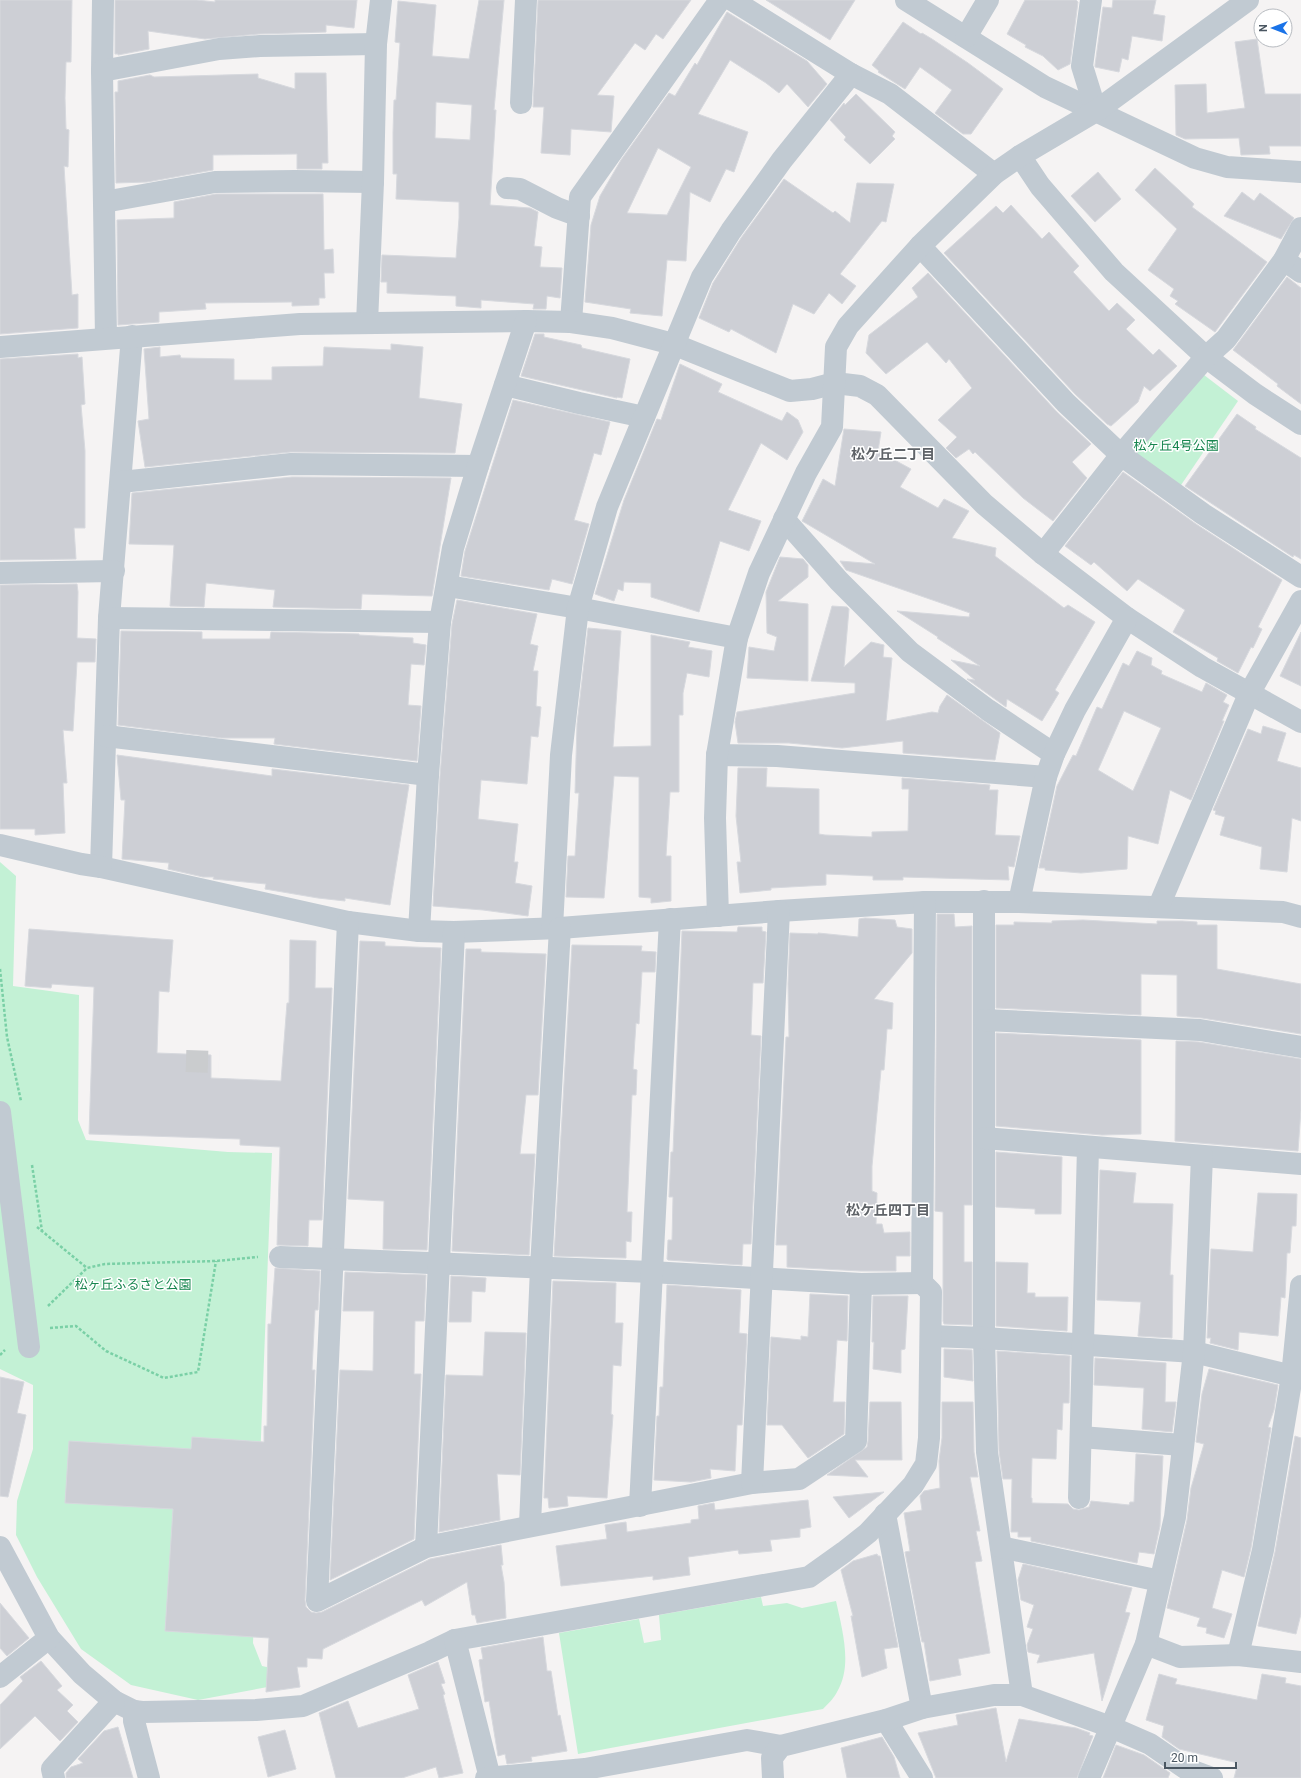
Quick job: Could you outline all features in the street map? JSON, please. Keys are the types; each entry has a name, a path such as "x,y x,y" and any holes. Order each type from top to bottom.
{"street":[{"path":"103,0 102,71 106,338"},
{"path":"367,323 373,182 376,44 381,0"},
{"path":"521,103 526,0"},
{"path":"571,322 580,198 720,0"},
{"path":"732,0 851,74 890,94 994,174"},
{"path":"906,0 1045,88 1195,158 1227,167 1301,172"},
{"path":"966,37 988,0"},
{"path":"1091,0 1082,66 1096,111"},
{"path":"718,916 714,818 717,755 737,638 759,573 806,473 832,427 836,347 848,326 920,246 994,174 1020,156 1096,111 1248,0"},
{"path":"102,71 219,49 260,46 376,44"},
{"path":"530,1526 556,928 561,755 578,608 607,507 673,344 702,278 731,231 782,160 851,74"},
{"path":"1020,156 1040,186 1114,272 1206,357 1255,394 1301,424"},
{"path":"104,202 215,182 373,182"},
{"path":"507,188 520,189 557,208 579,216"},
{"path":"1043,554 1121,455 1206,357 1226,339 1292,266 1301,228"},
{"path":"920,246 1066,403 1121,455 1203,514 1301,577"},
{"path":"418,931 440,622 448,586 453,548 478,466 526,321"},
{"path":"0,347 300,324 526,321 571,322 612,328 673,344 790,391 812,389 835,383 860,386 877,395 984,504 1043,554 1127,618 1202,667 1301,722"},
{"path":"101,867 109,618 132,336"},
{"path":"505,385 644,417"},
{"path":"121,482 291,464 478,466"},
{"path":"784,519 839,581 910,652 988,710 1054,754"},
{"path":"0,573 114,571"},
{"path":"448,586 578,608 737,638"},
{"path":"1159,906 1249,694 1301,601"},
{"path":"109,618 440,622"},
{"path":"1019,902 1046,777 1054,754 1075,710 1127,618"},
{"path":"106,736 428,775"},
{"path":"717,755 777,756 1046,777"},
{"path":"0,845 348,922 418,931 454,932 556,928 670,918 779,911 925,902 984,901 1159,906 1283,912 1301,917"},
{"path":"984,901 984,1338 987,1452 1022,1695"},
{"path":"0,1547 8,1577 49,1638 82,1674 114,1701 134,1711 256,1710 303,1706 455,1640 809,1577 868,1533 913,1485 926,1464 930,1438 931,1292 922,1283 925,902"},
{"path":"752,1483 779,911"},
{"path":"640,1506 670,918"},
{"path":"348,922 317,1601 426,1546 640,1506 752,1483 799,1479 856,1441 861,1284"},
{"path":"426,1546 454,932"},
{"path":"984,1020 1200,1030 1301,1047"},
{"path":"0,1112 27,1339"},
{"path":"984,1138 1301,1164"},
{"path":"1079,1498 1088,1147"},
{"path":"1089,1778 1146,1644 1175,1517 1182,1445 1194,1352 1202,1156"},
{"path":"280,1257 651,1272 861,1284 922,1283"},
{"path":"1238,1655 1264,1550 1297,1377 1301,1286"},
{"path":"931,1336 1084,1344 1194,1352 1297,1377"},
{"path":"1081,1437 1182,1445"},
{"path":"885,1514 922,1708"},
{"path":"1001,1546 1160,1581"},
{"path":"2,1672 49,1638"},
{"path":"455,1640 489,1778 585,1769 747,1740 782,1746 886,1720 922,1708 994,1695 1022,1695 1111,1727 1150,1744 1185,1768 1212,1778"},
{"path":"1146,1644 1180,1657 1238,1655 1301,1662"},
{"path":"54,1778 52,1769 114,1701"},
{"path":"134,1711 134,1721 149,1778"},
{"path":"886,1720 922,1778"},
{"path":"773,1778 772,1758 782,1746"}],"path":[{"path":"0,969 7,1037"},
{"path":"11,1206 86,1268"},
{"path":"27,1339 86,1268 104,1264 216,1261 264,1256 280,1257"},
{"path":"27,1339 76,1326 106,1351 164,1378 198,1372 216,1261"}],"green space":[{"name":"松ヶ丘4号公園","path":"1204,375 1238,401 1179,488 1136,453"},
{"name":"松ヶ丘ふるさと公園","path":"0,862 16,876 13,986 79,995 78,1120 86,1140 228,1152 272,1153 253,1643 262,1666 271,1668 273,1686 198,1700 131,1685 81,1649 37,1577 16,1535 17,1501 33,1449 33,1385 0,1369"},
{"path":"761,1597 763,1606 787,1603 802,1608 836,1601 845,1647 844,1671 842,1682 836,1694 823,1709 578,1754 559,1633 639,1619 644,1643 661,1640 659,1615"}],"building":[{"path":"0,0 72,0 71,62 66,62 65,98 66,129 69,130 68,167 64,166 72,295 78,294 78,328 0,334"},
{"path":"115,0 197,0 215,2 215,0 357,0 354,28 326,25 326,32 259,34 205,39 148,31 149,49 118,55 115,54"},
{"path":"479,0 504,0 494,110 496,110 490,205 530,208 538,212 534,246 542,247 540,267 562,268 560,298 547,296 546,309 533,309 534,304 481,300 481,308 456,306 456,296 387,293 387,282 381,282 382,255 456,258 459,218 459,202 396,199 397,174 393,174 393,133 394,100 396,100 400,43 395,42 398,1 436,5 432,56 469,59","holes":["436,102 472,105 470,140 435,138"]},
{"path":"538,0 691,0 663,39 656,34 645,50 635,43 597,95 614,96 611,132 571,129 570,155 541,153 544,107 533,107"},
{"path":"766,0 855,0 830,40"},
{"path":"1025,0 1076,0 1078,2 1070,64 1058,70 1043,56 1025,47 1026,45 1007,34"},
{"path":"1113,0 1156,0 1153,14 1165,16 1162,41 1132,36 1128,60 1122,58 1119,72 1095,67 1103,7 1112,8"},
{"path":"727,12 807,61 827,84 808,107 787,84 779,93 730,60 698,114 748,132 734,172 726,169 710,202 690,192 686,261 667,260 662,316 630,313 631,309 585,302 591,225 600,196 621,160 669,93 675,96 695,63 697,65","holes":["658,148 691,167 667,215 627,213"]},
{"path":"903,22 968,63 1003,89 971,134 963,134 935,113 952,90 920,67 905,89 878,72 879,71 872,65"},
{"path":"1253,40 1253,48 1258,48 1265,94 1301,94 1301,146 1269,146 1270,154 1241,155 1239,138 1185,139 1176,135 1175,85 1206,84 1207,113 1245,108 1235,42"},
{"path":"295,73 326,73 328,163 322,163 322,169 297,169 297,154 213,155 213,170 147,182 116,183 115,92 118,92 118,81 150,75 154,77 258,74 258,78 295,89"},
{"path":"856,94 895,132 892,136 895,139 870,164 844,140 846,137 830,120 844,103 845,105"},
{"path":"1155,168 1194,204 1192,207 1267,262 1215,332 1175,304 1178,301 1170,296 1174,289 1148,270 1177,229 1135,190"},
{"path":"1098,172 1121,199 1095,222 1071,196"},
{"path":"784,179 833,213 835,211 850,223 857,183 894,184 886,222 882,221 840,274 856,286 842,304 829,293 814,314 793,304 776,353 731,329 729,332 699,318 713,283 741,238"},
{"path":"1242,192 1254,201 1260,193 1294,218 1281,239 1224,216"},
{"path":"216,194 323,194 324,250 333,249 334,273 324,273 325,298 319,298 319,305 292,306 292,302 205,303 206,309 159,312 159,322 118,325 117,220 174,218 174,202"},
{"path":"1011,205 1042,239 1049,232 1079,266 1073,272 1109,311 1117,303 1135,320 1126,329 1153,355 1159,349 1177,366 1150,391 1144,386 1138,402 1111,426 1075,394 944,253 996,206 1003,213"},
{"path":"928,273 1057,412 1091,444 1072,462 1087,478 1053,521 1023,498 975,452 973,454 969,449 956,458 946,448 957,437 938,420 972,388 949,359 946,363 927,342 886,374 866,353 869,335 918,297 912,288"},
{"path":"1287,277 1301,288 1301,404 1277,386 1278,384 1233,350"},
{"path":"535,334 544,334 544,337 581,345 582,348 630,359 622,398 521,376"},
{"path":"391,344 423,347 419,398 462,404 455,453 291,452 145,467 138,421 149,419 144,349 160,347 160,357 180,355 181,358 234,359 234,380 272,380 272,367 323,366 324,347 391,350"},
{"path":"78,354 78,358 82,357 85,404 81,405 85,451 85,528 74,528 76,559 0,560 0,359"},
{"path":"680,364 722,384 718,392 782,421 787,412 798,420 803,432 787,460 761,443 728,510 761,521 749,551 720,541 699,612 651,597 651,583 624,582 623,591 618,589 614,601 595,594 624,500 657,419 661,420"},
{"path":"513,400 610,422 601,455 594,453 574,520 589,524 572,584 552,579 549,590 461,576 465,551"},
{"path":"1237,414 1256,427 1255,429 1301,458 1301,559 1294,555 1293,557 1185,486"},
{"path":"844,429 881,432 878,451 911,469 900,487 938,508 944,499 969,511 952,538 996,548 995,556 1064,608 1068,605 1095,622 1055,690 1059,693 1042,721 1007,699 1006,707 967,679 975,680 951,660 980,666 897,611 969,617 970,613 846,570 840,561 875,564 802,521 823,479 835,486"},
{"path":"1123,472 1196,524 1282,580 1258,627 1262,629 1238,673 1217,661 1218,658 1173,632 1185,610 1138,579 1127,591 1094,562 1091,565 1065,546"},
{"path":"292,477 451,478 432,596 362,594 361,609 273,607 275,590 206,583 204,607 170,606 174,545 129,544 132,493"},
{"path":"780,557 803,559 808,565 808,577 778,601 808,604 808,681 747,678 749,647 774,651 777,637 767,633 766,592"},
{"path":"77,584 77,638 96,639 95,662 77,662 73,731 63,730 67,783 63,783 65,833 35,835 35,829 0,829 0,585"},
{"path":"457,600 537,614 530,644 538,646 533,671 538,671 536,706 541,707 538,737 531,736 527,784 481,780 478,819 518,824 514,862 518,862 515,883 532,886 528,916 483,910 433,906 440,776 452,624"},
{"path":"832,606 847,607 849,609 844,667 871,642 884,645 883,657 892,658 886,721 932,712 938,713 940,706 947,695 1000,733 995,760 903,753 903,741 842,748 789,743 738,743 735,722 737,712 855,693 855,683 811,681"},
{"path":"588,628 621,631 613,747 651,746 651,635 690,642 688,647 712,651 709,677 687,673 683,693 683,715 679,715 679,792 670,792 666,856 671,856 671,901 651,903 651,898 639,897 639,777 614,776 604,898 566,897 568,856 575,856 579,793 575,793 577,724"},
{"path":"121,631 202,632 202,639 270,639 271,632 359,634 413,638 413,643 426,645 424,665 411,664 408,705 421,706 417,761 274,744 275,738 222,738 118,725"},
{"path":"1301,632 1301,686 1280,676"},
{"path":"1137,651 1152,658 1151,665 1162,671 1161,674 1202,692 1206,683 1227,695 1223,702 1229,705 1222,721 1224,721 1191,800 1170,790 1158,844 1128,836 1127,869 1081,873 1045,870 1045,868 1039,868 1057,786 1073,755 1076,756 1097,707 1102,709 1123,663 1129,666","holes":["1124,711 1161,728 1133,791 1098,770"]},
{"path":"1263,726 1286,733 1277,761 1301,768 1301,821 1292,818 1287,872 1260,869 1262,847 1220,835 1225,817 1215,814 1216,811 1213,810 1248,729 1261,734"},
{"path":"117,755 272,776 272,769 409,785 390,905 345,898 345,901 318,898 265,889 266,884 213,879 214,877 203,877 168,869 169,863 122,859 125,800 121,800"},
{"path":"738,768 767,768 766,787 819,789 819,834 825,835 872,837 872,832 908,831 909,789 902,789 902,778 990,785 989,790 998,790 995,835 1020,836 1014,867 1008,866 1009,880 903,877 903,880 873,880 873,876 826,874 826,885 771,888 771,890 740,893 737,862 741,862 736,816"},
{"path":"937,914 954,914 955,927 972,926 972,1205 964,1205 964,1262 972,1262 972,1325 944,1324 943,1321 943,1212 935,1211"},
{"path":"859,919 895,920 897,927 912,929 912,953 874,999 893,1003 892,1029 887,1029 884,1070 881,1070 872,1166 872,1191 877,1193 876,1224 882,1224 884,1233 910,1232 910,1256 896,1256 896,1271 861,1271 787,1267 787,1245 776,1245 786,1037 789,1037 788,984 790,933 818,933 858,937"},
{"path":"1083,920 1157,924 1157,921 1182,921 1197,922 1197,925 1217,925 1217,969 1301,984 1301,1034 1202,1018 1177,1016 1177,975 1141,974 1141,1015 996,1008 996,925 1014,925 1014,922 1052,923 1052,921"},
{"path":"738,927 762,927 762,931 766,932 763,983 753,983 751,1035 761,1036 751,1244 743,1244 742,1265 668,1260 668,1240 672,1240 673,1197 669,1197 671,1152 673,1152 682,931 737,932"},
{"path":"29,929 173,940 169,992 159,991 157,1053 211,1055 211,1078 281,1081 287,1003 289,1003 290,940 316,941 315,988 332,988 322,1220 309,1220 308,1246 277,1245 280,1147 240,1145 240,1139 89,1134 94,987 52,984 51,988 25,986"},
{"path":"360,941 385,942 385,946 441,948 427,1250 383,1249 384,1201 348,1199"},
{"path":"572,945 642,946 641,951 656,952 655,972 642,972 639,1024 636,1023 633,1069 637,1070 636,1095 632,1095 627,1212 632,1212 631,1242 626,1241 626,1258 554,1256"},
{"path":"466,949 481,949 481,952 546,954 538,1095 526,1095 520,1154 535,1154 529,1255 452,1251"},
{"path":"996,1033 1141,1040 1141,1134 1102,1135 996,1126"},
{"path":"1176,1041 1199,1042 1301,1059 1301,1110 1298,1151 1175,1141"},
{"path":"996,1152 1062,1157 1061,1214 1035,1214 1035,1209 996,1207"},
{"path":"1100,1170 1136,1173 1133,1203 1173,1204 1170,1275 1173,1275 1172,1338 1138,1336 1141,1302 1097,1300"},
{"path":"1258,1193 1297,1194 1296,1226 1292,1226 1290,1253 1287,1253 1285,1298 1281,1297 1278,1336 1239,1332 1238,1350 1210,1343 1211,1338 1207,1338 1211,1249 1253,1252"},
{"path":"996,1262 1028,1263 1027,1293 1035,1293 1035,1297 1068,1297 1067,1331 996,1326"},
{"path":"275,1268 320,1271 318,1310 315,1310 312,1370 315,1370 305,1600 306,1607 311,1612 322,1612 430,1559 501,1545 503,1565 501,1565 504,1582 506,1618 477,1623 475,1615 472,1615 467,1582 425,1606 422,1600 323,1649 322,1659 307,1658 307,1667 297,1667 300,1687 266,1692 269,1638 165,1631 173,1509 65,1503 69,1441 191,1449 192,1437 264,1442 264,1426 267,1426 268,1324 271,1324"},
{"path":"345,1272 426,1275 424,1321 415,1321 414,1374 421,1374 414,1539 330,1580 340,1370 373,1371 374,1311 343,1311"},
{"path":"451,1276 486,1278 485,1292 472,1291 471,1322 449,1322"},
{"path":"553,1281 616,1283 615,1323 623,1323 621,1366 613,1365 611,1414 613,1415 607,1498 567,1496 568,1506 549,1508 548,1498 544,1498"},
{"path":"667,1285 741,1290 739,1333 747,1334 742,1425 737,1425 735,1471 710,1469 711,1478 691,1482 654,1480 657,1416 659,1416 660,1387 663,1387"},
{"path":"810,1294 848,1296 847,1341 837,1340 833,1402 845,1402 844,1434 808,1458 782,1425 767,1425 771,1337 801,1340 801,1336 808,1337"},
{"path":"873,1296 908,1296 905,1349 901,1350 901,1373 873,1369"},
{"path":"485,1332 526,1333 520,1475 497,1474 500,1520 439,1532 446,1375 483,1376"},
{"path":"944,1349 972,1350 973,1381 944,1377"},
{"path":"997,1351 1070,1356 1069,1403 1063,1403 1062,1430 1057,1429 1056,1459 1032,1458 1032,1503 1068,1504 1073,1509 1079,1510 1089,1507 1091,1501 1129,1505 1130,1502 1134,1502 1136,1454 1163,1456 1160,1526 1154,1554 1139,1552 1137,1563 1031,1541 1031,1537 1018,1537 1018,1532 1011,1532 1012,1479 1003,1479 999,1451"},
{"path":"1095,1358 1166,1363 1165,1402 1176,1402 1172,1432 1142,1429 1144,1388 1094,1385"},
{"path":"1209,1369 1278,1385 1274,1410 1268,1427 1271,1428 1251,1548 1244,1577 1222,1570 1212,1608 1232,1614 1224,1638 1206,1633 1207,1628 1197,1626 1200,1618 1167,1608 1187,1520 1191,1488 1204,1444 1196,1442 1202,1394"},
{"path":"0,1377 24,1382 17,1413 26,1415 8,1497 0,1496"},
{"path":"870,1402 901,1402 902,1460 855,1460 868,1477 827,1475 867,1447"},
{"path":"942,1402 973,1402 974,1452 978,1477 970,1477 980,1531 976,1531 982,1561 975,1562 990,1653 958,1659 961,1675 930,1681 924,1642 922,1642 905,1552 910,1551 904,1513 922,1510 920,1496 924,1491 940,1488 939,1461 942,1438"},
{"path":"1295,1436 1301,1438 1301,1614 1296,1634 1258,1626 1275,1552"},
{"path":"884,1492 849,1518 833,1497"},
{"path":"808,1500 811,1527 800,1529 800,1537 770,1540 772,1551 739,1554 738,1550 688,1557 690,1575 653,1580 653,1576 561,1586 556,1546 607,1539 605,1525 626,1522 627,1532 691,1523 691,1520 699,1519 698,1506 714,1503 715,1510"},
{"path":"877,1554 880,1556 898,1647 884,1649 887,1668 862,1677 851,1616 853,1616 841,1570 853,1561"},
{"path":"1023,1564 1132,1588 1125,1612 1130,1613 1102,1701 1094,1653 1037,1663 1040,1655 1028,1652 1027,1645 1033,1629 1027,1627 1034,1605 1021,1600 1018,1580"},
{"path":"0,1603 29,1638 7,1656 0,1648"},
{"path":"543,1637 547,1671 551,1671 558,1716 560,1715 567,1751 531,1757 532,1761 507,1764 505,1754 498,1756 489,1701 485,1702 479,1660 483,1659 481,1648"},
{"path":"41,1661 62,1686 57,1690 73,1705 67,1711 78,1722 60,1741 35,1716 0,1749 0,1705 23,1681 20,1677"},
{"path":"438,1662 445,1683 441,1684 445,1694 443,1695 463,1773 439,1778 436,1767 402,1778 336,1778 319,1713 348,1701 358,1728 419,1709 408,1675"},
{"path":"1159,1674 1177,1679 1175,1684 1257,1700 1262,1674 1286,1678 1285,1683 1301,1686 1301,1778 1234,1778 1238,1763 1179,1749 1162,1737 1164,1726 1146,1720"},
{"path":"996,1708 1006,1762 1019,1719 1076,1728 1090,1733 1089,1735 1093,1736 1077,1778 936,1778 918,1733 958,1725 956,1715"},
{"path":"118,1727 133,1778 66,1778 66,1773 71,1767 83,1763 78,1759 104,1731"},
{"path":"285,1730 296,1769 268,1777 258,1737"},
{"path":"882,1737 894,1757 900,1778 847,1778 841,1748"},
{"path":"1116,1745 1144,1755 1170,1773 1168,1778 1103,1778"}],"tunnel":[{"path":"186,1061 219,1062"}],"district":[{"name":"松ケ丘二丁目","path":"893,454"},
{"name":"松ケ丘四丁目","path":"888,1210"}]}
